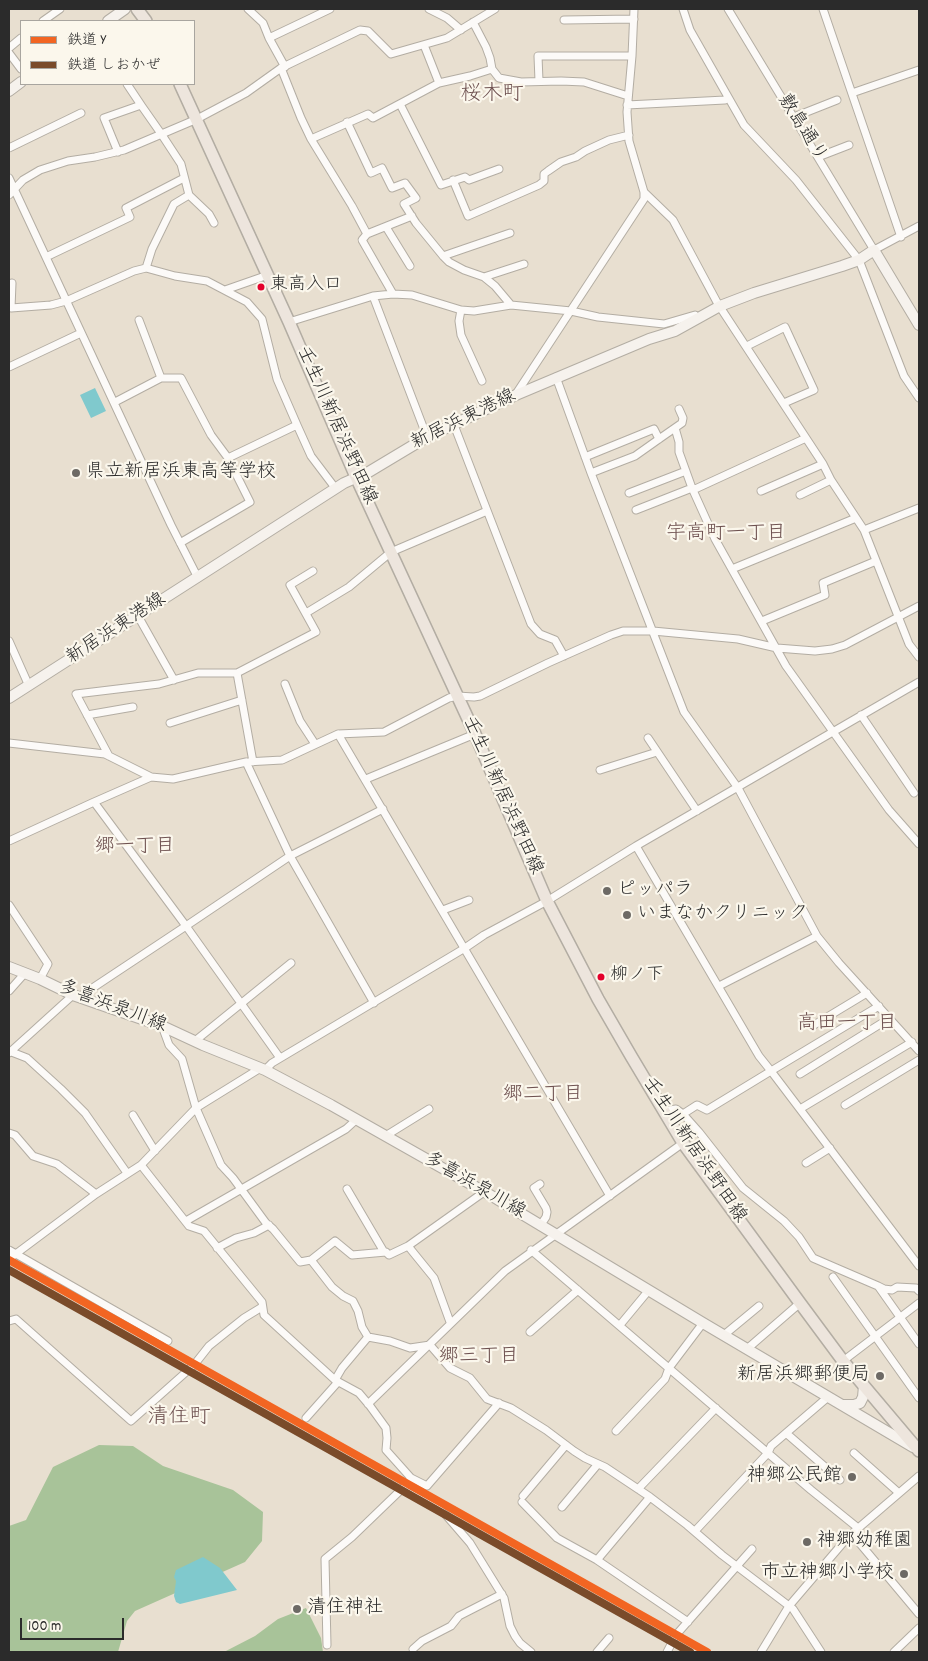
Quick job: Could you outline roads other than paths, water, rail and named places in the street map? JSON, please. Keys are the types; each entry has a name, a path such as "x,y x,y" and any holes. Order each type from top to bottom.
{"main road":[{"path":"109,20 125,9"},
{"path":"138,9 145,20"},
{"path":"9,91 20,83"},
{"name":"壬生川新居浜野田線","path":"180,85 268,275 356,477 475,734 547,901 598,999 684,1142 843,1361 919,1450"},
{"path":"874,250 919,324"},
{"name":"新居浜東港線","path":"9,698 344,483 367,473 454,424 556,377 650,339 675,331 719,305 859,260 874,250"},
{"name":"多喜浜泉川線","path":"9,967 76,996 162,1026 262,1070 357,1119 484,1192 919,1450"},
{"path":"842,1405 860,1403 863,1397 864,1386"}],"street":[{"path":"44,20 60,9"},
{"path":"248,9 263,23 311,139 367,234"},
{"path":"269,38 330,9"},
{"path":"429,9 447,18 461,30"},
{"path":"9,195 23,180 40,170 68,161 118,152 162,135 246,93 283,68 360,30 368,31 392,54 447,38 495,9"},
{"path":"516,395 644,199 644,192 629,135 628,96 634,9"},
{"path":"684,9 690,30 744,125 796,180 859,260 904,376 919,398"},
{"name":"敷島通り","path":"728,9 874,250"},
{"path":"824,9 901,236"},
{"path":"564,20 634,19"},
{"path":"473,22 486,47 492,69 499,78 521,82 584,82 628,96"},
{"path":"9,48 20,39"},
{"path":"424,45 439,83"},
{"path":"9,53 20,69"},
{"path":"538,82 538,56 632,56"},
{"path":"311,139 368,114 373,118 439,83 492,69"},
{"path":"852,94 919,70"},
{"path":"128,85 181,164 189,195 209,214 214,223"},
{"path":"628,105 725,100 728,97"},
{"path":"794,117 837,100"},
{"path":"118,152 104,118 141,104"},
{"path":"400,104 441,186 465,177 470,180 499,169"},
{"path":"9,148 81,113"},
{"path":"347,122 371,173 382,168 392,188 405,183 416,198 404,204 443,256 464,270 484,277 495,286 511,306"},
{"path":"453,180 468,216 539,185 544,181 544,174 561,162 576,157 608,140 629,135"},
{"path":"818,157 849,145"},
{"path":"9,178 198,578"},
{"path":"46,257 130,218 126,208 184,178"},
{"path":"644,192 673,220 719,305 784,403 864,530 909,644 919,657"},
{"path":"146,268 152,249 174,204 189,195"},
{"path":"393,294 362,240 367,234 412,216"},
{"path":"874,250 919,226"},
{"path":"386,227 410,266"},
{"path":"443,256 510,233"},
{"path":"484,277 524,264"},
{"path":"12,283 11,308 51,305 66,301 134,271 146,268 174,276 207,281 247,302 262,319 277,379 311,456 336,489"},
{"path":"225,290 268,275"},
{"path":"289,322 373,296 393,294 412,295 461,310 474,311 511,306 571,310 598,317 664,324 691,318 719,305"},
{"path":"373,296 427,438"},
{"path":"461,310 459,320 461,335 482,381"},
{"path":"139,320 161,378"},
{"path":"747,346 785,327 814,390 784,403"},
{"path":"9,368 82,333"},
{"path":"556,377 591,473 684,712 738,788 817,936 919,1051"},
{"path":"115,402 161,378 181,378 211,435 228,458 250,502 180,543"},
{"path":"591,473 635,456 682,423 683,418 679,410"},
{"path":"454,424 531,624 540,634 555,640 564,656"},
{"path":"228,458 297,425"},
{"path":"675,428 679,442 679,452 692,489 715,539 786,666 889,810 919,844"},
{"path":"586,457 654,429 659,439"},
{"path":"636,510 692,489 806,438"},
{"path":"761,491 823,464"},
{"path":"629,492 686,471"},
{"path":"800,495 831,480"},
{"path":"864,530 919,508"},
{"path":"306,613 349,587 391,552 487,511"},
{"path":"732,569 856,518"},
{"path":"762,621 825,595 823,583 876,561"},
{"path":"109,756 76,694 159,684 198,673 237,673 316,632 290,585 313,571"},
{"path":"9,742 109,756 151,777 173,779 250,762 282,760 338,734 384,732 450,698 457,696 480,696 610,635 623,631 653,631 738,640 777,648 815,651 845,645 919,606"},
{"path":"138,616 174,680"},
{"path":"9,641 29,686"},
{"path":"237,673 250,762 290,856 374,1003"},
{"path":"9,1259 12,1252 141,1165 196,1108 374,1003 484,935 547,901 636,846 919,682"},
{"path":"285,684 300,721 315,744"},
{"path":"170,723 242,700"},
{"path":"87,715 133,707"},
{"path":"861,715 914,793"},
{"path":"338,734 610,1196"},
{"path":"366,779 475,734"},
{"path":"648,738 697,811"},
{"path":"600,770 657,752"},
{"path":"9,841 151,777"},
{"path":"94,802 186,926 280,1058"},
{"path":"9,1052 76,996 186,926 290,856 383,809"},
{"path":"636,846 759,1056 919,1266"},
{"path":"443,910 469,900"},
{"path":"9,905 48,964 40,979"},
{"path":"719,986 817,936"},
{"path":"195,1041 291,963"},
{"path":"9,991 25,973"},
{"path":"814,1026 867,993"},
{"path":"682,1114 697,1105 707,1110 879,1006"},
{"path":"800,1074 890,1018"},
{"path":"162,1026 169,1045 182,1059 196,1108 221,1166 300,1262 311,1260 335,1241 352,1255 384,1252"},
{"path":"800,1109 912,1042"},
{"path":"9,1052 27,1058 85,1113 127,1173"},
{"path":"845,1105 919,1060"},
{"path":"387,1135 429,1109"},
{"path":"664,1111 676,1109 682,1114 699,1132 747,1192 784,1221 799,1237 813,1258 884,1289 892,1290 897,1287 916,1288 919,1291"},
{"path":"133,1115 155,1151"},
{"path":"186,1222 346,1129 357,1119"},
{"path":"9,1133 15,1135 33,1156 57,1164 96,1194"},
{"path":"368,1404 450,1322 505,1271 531,1250 555,1235 684,1142"},
{"path":"806,1163 830,1148"},
{"path":"141,1165 189,1226 204,1231 262,1302 264,1315 337,1381 360,1393 386,1428 386,1450 411,1478 427,1486 499,1403"},
{"path":"540,1184 534,1188 547,1212 540,1226"},
{"path":"347,1189 384,1252 389,1255 408,1246 484,1192"},
{"path":"217,1248 269,1225"},
{"path":"408,1246 434,1278 450,1322"},
{"path":"531,1250 858,1528"},
{"path":"12,1252 168,1341"},
{"path":"311,1260 332,1288 353,1301 362,1327 368,1336 390,1340 410,1348 428,1344"},
{"path":"833,1277 874,1337 918,1395"},
{"path":"878,1286 919,1344"},
{"path":"530,1332 578,1290"},
{"path":"620,1325 649,1290"},
{"path":"843,1361 919,1303"},
{"path":"747,1349 800,1304"},
{"path":"724,1335 759,1306"},
{"path":"9,1320 16,1319 132,1422 194,1365 209,1346 244,1318 262,1307"},
{"path":"616,1431 665,1379 669,1368 703,1323"},
{"path":"306,1418 337,1381 342,1368 368,1336"},
{"path":"428,1344 450,1368 470,1378 487,1399 511,1408 585,1458 606,1467 695,1531 737,1567 793,1609 821,1652"},
{"path":"695,1531 768,1453 771,1446 828,1397"},
{"path":"638,1489 716,1408"},
{"path":"786,1434 840,1480"},
{"path":"566,1445 522,1499 557,1538 597,1560 688,1622"},
{"path":"854,1453 899,1493"},
{"path":"562,1508 598,1464"},
{"path":"761,1652 789,1606 852,1534 919,1476"},
{"path":"326,1645 325,1558 352,1537 411,1478"},
{"path":"401,1489 433,1505 445,1514 470,1543 502,1594 510,1626 515,1636 531,1652"},
{"path":"597,1560 650,1497"},
{"path":"852,1534 919,1614"},
{"path":"667,1652 676,1634 752,1549"},
{"path":"413,1649 422,1641 451,1626 459,1616 502,1594"},
{"path":"894,1652 919,1628"},
{"path":"597,1652 609,1638"}],"water":[{"path":"95,388 106,411 91,418 80,395"},
{"path":"203,1557 220,1568 237,1590 180,1604 176,1602 174,1596 176,1581 174,1577 176,1570"}],"rail line":[{"name":"Y","path":"9,1260 707,1652"},
{"name":"しおかぜ","path":"9,1270 690,1652"}],"place":[{"name":"東高入口","path":"261,287"},
{"name":"県立新居浜東高等学校","path":"76,473"},
{"name":"ピッパラ","path":"607,891"},
{"name":"いまなかクリニック","path":"627,915"},
{"name":"柳ノ下","path":"601,977"},
{"name":"新居浜郷郵便局","path":"880,1376"},
{"name":"神郷公民館","path":"852,1477"},
{"name":"神郷幼稚園","path":"807,1542"},
{"name":"市立神郷小学校","path":"904,1574"},
{"name":"清住神社","path":"297,1609"}],"district":[{"name":"桜木町","path":"492,96"},
{"name":"宇高町一丁目","path":"726,535"},
{"name":"郷一丁目","path":"135,848"},
{"name":"高田一丁目","path":"847,1025"},
{"name":"郷二丁目","path":"543,1096"},
{"name":"郷三丁目","path":"479,1358"},
{"name":"清住町","path":"179,1419"}]}
